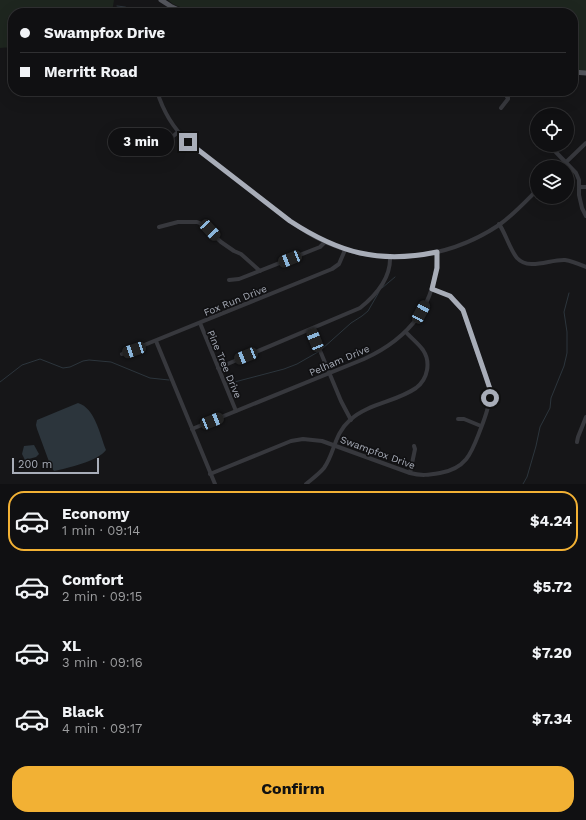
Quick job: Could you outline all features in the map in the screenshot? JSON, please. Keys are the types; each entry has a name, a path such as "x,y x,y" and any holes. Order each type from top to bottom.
{"main road":[{"path":"161,0 172,8"}],"street":[{"path":"159,96 165,113 178,132 188,142 290,221 325,242 345,250 374,256 390,257 414,256 437,252 471,240 499,224 530,196"},
{"path":"501,108 506,103 508,98"},
{"path":"171,138 178,132"},
{"path":"568,160 586,144"},
{"path":"556,152 564,160"},
{"path":"574,171 578,180 582,208 586,216"},
{"path":"579,187 586,187"},
{"path":"159,227 178,222 197,222 202,224 221,242 245,257 260,270"},
{"path":"499,224 517,258 528,264 566,260 586,267"},
{"path":"229,280 239,279 320,247 325,242"},
{"name":"Fox Run Drive","path":"122,354 332,269 339,264 345,250"},
{"name":"Pelham Drive","path":"192,430 380,352 406,332 421,312 432,289 437,268 437,252"},
{"path":"218,368 354,311 370,300 377,292 386,278 390,264 390,257"},
{"name":"Swampfox Drive","path":"210,474 290,441 303,439 314,439 334,445 420,476 452,470 462,465 471,452 489,406 490,389 463,310 450,296 432,289"},
{"name":"Pine Tree Drive","path":"200,323 236,411"},
{"path":"311,329 350,420"},
{"path":"306,484 324,468 342,429 350,420 366,410 415,388 423,381 428,366 425,354 419,345 406,332"},
{"path":"156,341 215,484"},
{"path":"577,442 586,417"},
{"path":"458,419 464,419 481,426"},
{"path":"410,473 415,450 414,446"}],"shaded area":[{"path":"0,0 114,0 113,8 8,8 8,47 0,48"},
{"path":"168,0 586,0 586,71 578,70 578,8 182,8"},
{"path":"78,403 89,410 93,416 106,450 90,461 54,471 51,467 37,429 37,420"},
{"path":"34,445 39,454 36,457 25,460 22,454 24,446"}],"waterway":[{"path":"117,6 128,8"},
{"path":"382,288 395,277"},
{"path":"322,349 351,323 368,311 379,292"},
{"path":"523,484 527,477 540,427 550,408 551,398 564,366 567,353 567,332 564,312 569,293"},
{"path":"227,384 284,369 297,364 318,352"},
{"path":"0,382 22,365 40,359 63,368 89,360 111,362 150,378 169,380"}],"route":[{"path":"188,142 290,221 316,238 325,242 348,251 374,256 400,257 437,252 437,268 432,289 450,296 463,310 490,389 490,398"}]}
